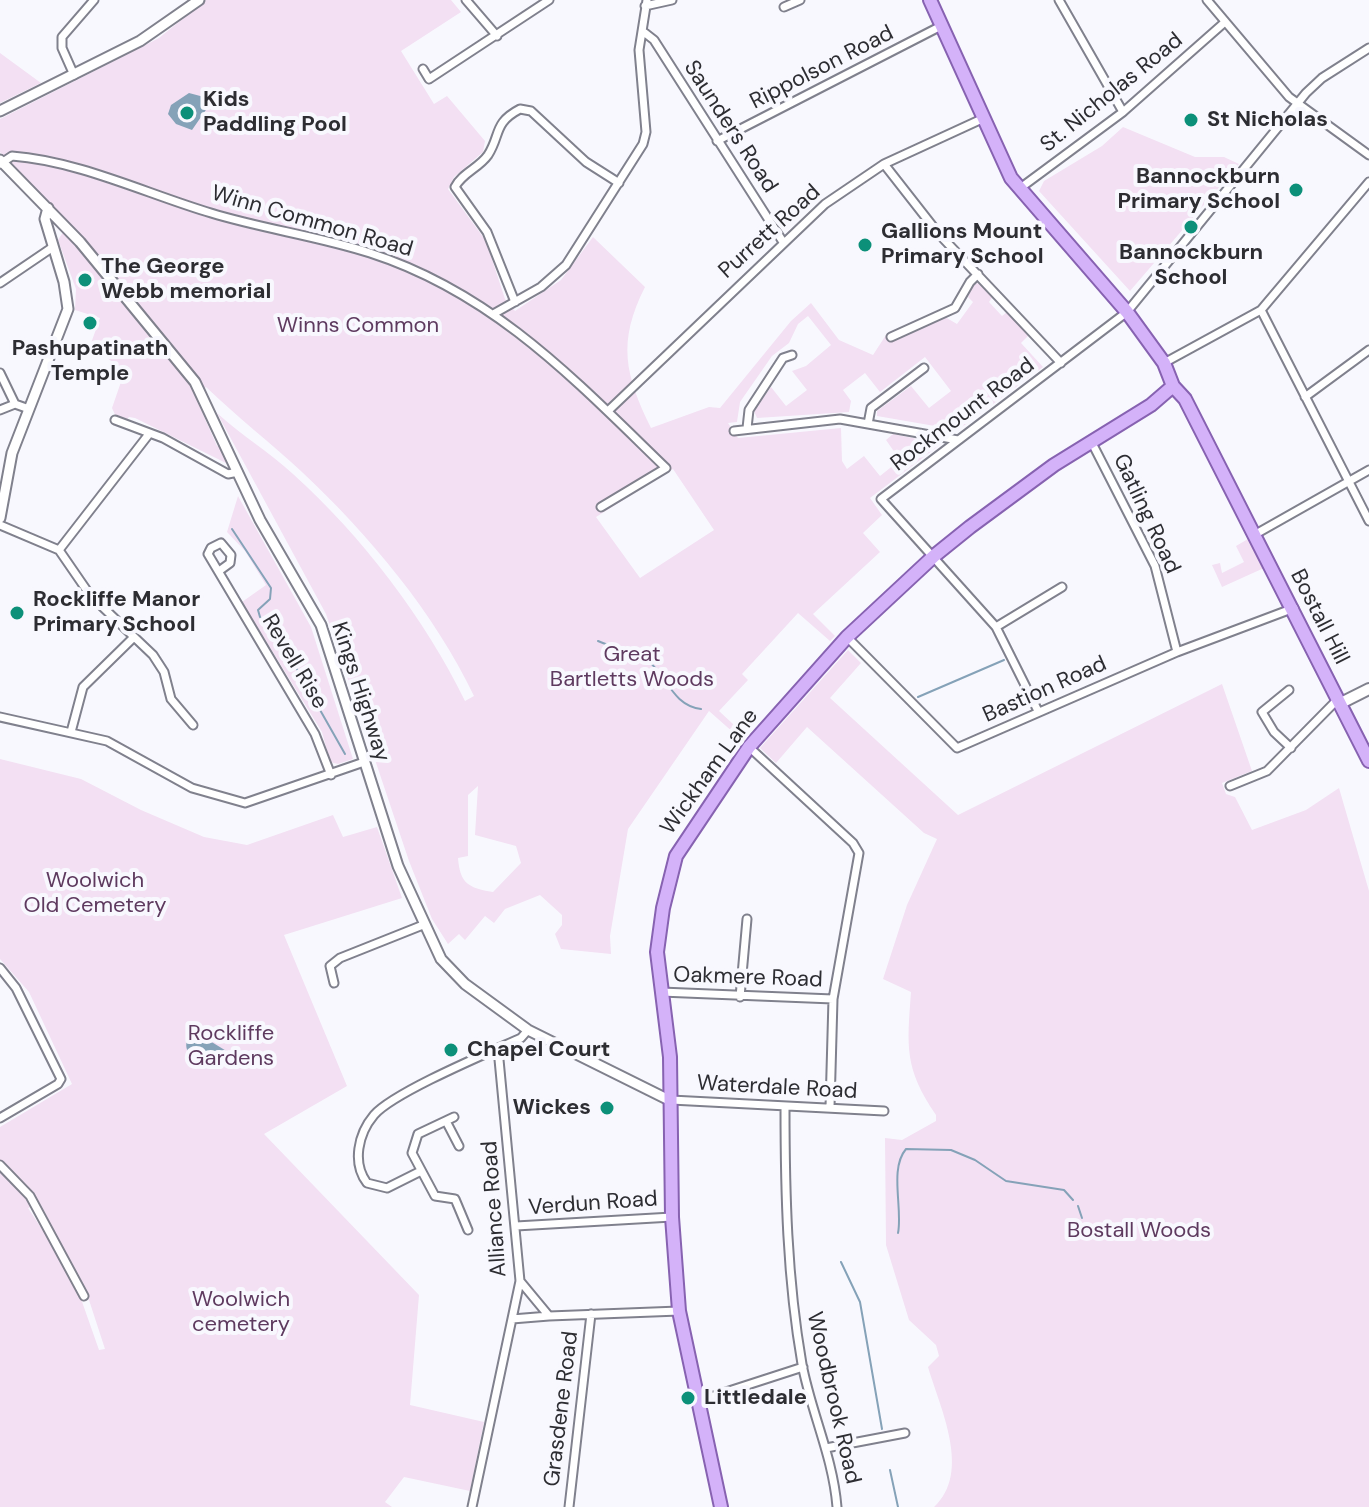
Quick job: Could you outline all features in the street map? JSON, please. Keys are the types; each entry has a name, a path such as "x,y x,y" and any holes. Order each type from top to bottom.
{"main road":[{"name":"Bostall Hill","path":"930,0 1019,189 1127,312 1164,363 1173,386 1185,399 1294,608 1369,761"},
{"name":"Wickham Lane","path":"721,1507 714,1462 697,1401 679,1311 672,1217 670,1057 661,992 659,931 676,856 749,747 847,637 934,556 1090,440 1151,405 1173,386"},
{"path":"1340,701 1369,689"}],"street":[{"path":"74,75 62,48 62,37 94,0"},
{"path":"0,111 140,41 199,0"},
{"path":"466,0 497,36"},
{"path":"423,69 429,79 469,58 549,0"},
{"path":"495,313 541,287 566,265 645,139 639,50 645,33 646,3 672,0"},
{"path":"784,7 800,0"},
{"path":"1059,0 1123,112"},
{"path":"1207,0 1297,105 1369,155"},
{"name":"St. Nicholas Road","path":"1019,189 1123,112 1225,22"},
{"name":"Rippolson Road","path":"717,141 943,25"},
{"name":"Saunders Road","path":"645,33 654,40 783,242"},
{"name":"Rockmount Road","path":"934,556 881,499 1127,312 1297,105 1322,78 1369,48"},
{"path":"515,302 485,227 455,187 486,158 494,134 505,119 526,107 586,162 619,183"},
{"name":"Purrett Road","path":"608,411 825,204 884,164 984,118"},
{"name":"Winn Common Road","path":"1,162 12,156 58,166 251,224 370,253 437,280 495,313 608,411 666,468 601,507"},
{"name":"Kings Highway","path":"1,162 48,208 185,367 271,541 321,625 398,866 423,925 451,971 528,1030 669,1100"},
{"path":"884,164 938,233 1061,363"},
{"path":"1164,363 1261,310 1369,182"},
{"path":"0,518 12,453 68,309 64,282 45,219 48,208"},
{"path":"0,283 53,247"},
{"path":"891,337 955,308 978,274"},
{"path":"1261,310 1369,521"},
{"path":"1305,397 1369,350"},
{"path":"747,428 749,410 783,358 792,355"},
{"path":"868,424 871,408 924,368"},
{"path":"0,373 15,404"},
{"path":"0,410 15,404 29,409"},
{"path":"734,431 840,419 958,440"},
{"path":"115,420 163,438 228,474 238,472"},
{"path":"59,550 149,434"},
{"name":"Gatling Road","path":"1090,440 1155,566 1177,652"},
{"path":"1254,535 1350,484 1369,470"},
{"path":"0,525 59,550 90,595 153,655 164,672 171,699 193,725"},
{"path":"934,556 996,627 1038,711"},
{"name":"Revell Rise","path":"219,571 315,734 331,775"},
{"path":"996,627 1062,587"},
{"name":"Bastion Road","path":"847,637 957,748 1177,652 1294,608"},
{"path":"71,732 83,687 133,638"},
{"path":"1289,690 1262,712 1274,732 1291,748"},
{"path":"1230,786 1267,771 1340,701"},
{"path":"0,717 71,732 122,748 192,788 245,803 364,762"},
{"path":"749,747 853,843 859,853 833,999 830,1107"},
{"path":"740,997 747,919"},
{"path":"334,983 330,966 340,958 423,925"},
{"path":"0,968 16,988 61,1079 58,1084 0,1118"},
{"name":"Oakmere Road","path":"661,992 833,999"},
{"path":"421,1171 387,1188 377,1188 367,1183 358,1167 359,1149 368,1124 382,1108 521,1038 528,1030"},
{"name":"Alliance Road","path":"472,1507 520,1281 498,1049"},
{"name":"Waterdale Road","path":"669,1100 884,1111"},
{"name":"Woodbrook Road","path":"785,1106 787,1250 803,1367 826,1448 837,1507"},
{"path":"459,1146 450,1119 413,1139 412,1153 435,1196 455,1199 468,1230"},
{"path":"0,1165 30,1196 84,1296"},
{"name":"Verdun Road","path":"516,1226 672,1217"},
{"path":"520,1281 549,1316"},
{"path":"512,1319 679,1311"},
{"name":"Grasdene Road","path":"569,1507 591,1314"},
{"path":"697,1401 803,1367"},
{"path":"826,1448 905,1433"}],"green space":[{"path":"206,0 451,0 461,12 401,51 434,104 447,96 485,141 483,152 454,177 448,189 486,241 505,299 515,311 561,280 593,237 645,287 630,325 628,358 635,391 651,428 709,407 720,408 791,321 811,303 839,340 873,355 886,335 893,341 945,317 957,324 973,302 968,297 973,284 980,283 993,296 989,302 1002,316 1007,312 1029,335 1021,343 1043,367 958,430 877,416 877,411 911,386 929,408 951,391 925,357 880,392 865,373 843,390 851,401 849,412 757,418 754,411 771,387 786,406 807,390 792,371 806,366 831,345 808,316 798,324 789,343 772,356 740,402 737,422 728,423 738,438 841,428 842,461 847,469 864,456 880,476 900,460 886,440 893,434 941,444 870,498 882,515 863,533 880,552 813,614 835,636 830,641 798,613 742,674 748,680 719,711 747,737 743,741 709,711 628,829 610,936 611,954 561,949 555,934 562,925 562,915 540,895 505,909 494,923 485,916 465,940 459,934 448,944 432,919 409,861 326,614 217,413 293,474 367,551 431,640 465,701 474,696 440,634 398,576 352,522 302,472 206,387 195,396 217,446 224,448 226,463 135,418 129,417 125,422 117,419 112,408 122,379 121,368 90,346 100,318 75,310 76,289 58,240 69,223 0,152 0,119 159,38","holes":["673,469 714,530 640,578 596,517","478,786 475,835 516,846 521,863 493,892 467,883 459,866 458,858 468,856 468,795"]},
{"path":"0,53 41,83 0,103"},
{"path":"1123,127 1195,157 1224,157 1239,164 1130,291 1039,191 1044,181 1102,146"},
{"path":"238,496 311,627 353,759 338,764 330,762 322,732 242,602 266,585 245,551 227,532"},
{"path":"1248,539 1264,568 1222,587 1212,565 1220,563 1222,573 1244,562 1236,546"},
{"name":"Bostall Woods","path":"848,650 861,663 830,698 958,815 1222,684 1252,771 1222,783 1226,794 1235,797 1252,830 1306,810 1339,788 1369,891 1369,1507 934,1507 945,1493 951,1476 952,1458 945,1420 928,1367 939,1356 936,1345 909,1320 886,1245 885,1138 902,1140 936,1121 936,1115 918,1084 910,1056 911,992 883,979 907,905 937,839 924,833 807,727 776,763 760,748"},
{"path":"0,759 81,779 141,810 204,837 247,845 333,815 343,837 377,827 402,898 284,935 347,1086 264,1134 419,1295 410,1405 484,1422 470,1491 404,1477 385,1502 392,1507 0,1507 0,1127 72,1084 29,992 0,959","holes":["41,1205 89,1300 105,1349 99,1350 73,1276 28,1208"]}],"water":[{"name":"Kids Paddling Pool","path":"189,93 204,97 210,104 192,130 176,124 168,114 171,105"},
{"path":"192,1030 228,1052 213,1063 200,1066 187,1050"}],"waterway":[{"path":"232,529 271,588 270,599 258,610 260,617 290,657 345,754"},
{"path":"598,641 646,659 683,702 701,709"},
{"path":"918,697 1004,660"},
{"path":"898,1233 898,1167 906,1149 951,1150 975,1160 1006,1181 1064,1190 1073,1200"},
{"path":"1078,1206 1082,1218"},
{"path":"841,1262 860,1302 882,1429"},
{"path":"890,1470 898,1507"}],"place":[{"name":"Kids Paddling Pool","path":"187,113"},
{"name":"St Nicholas","path":"1191,120"},
{"name":"Bannockburn Primary School","path":"1296,190"},
{"name":"Bannockburn School","path":"1191,227"},
{"name":"Gallions Mount Primary School","path":"865,245"},
{"name":"The George Webb memorial","path":"85,280"},
{"name":"Pashupatinath Temple","path":"90,323"},
{"name":"Rockliffe Manor Primary School","path":"17,613"},
{"name":"Chapel Court","path":"451,1050"},
{"name":"Wickes","path":"607,1108"},
{"name":"Littledale","path":"688,1398"}],"park label":[{"name":"Winns Common","path":"358,326"},
{"name":"Great Bartletts Woods","path":"632,668"},
{"name":"Woolwich Old Cemetery","path":"95,894"},
{"name":"Rockliffe Gardens","path":"231,1046"},
{"name":"Woolwich cemetery","path":"241,1312"}]}
